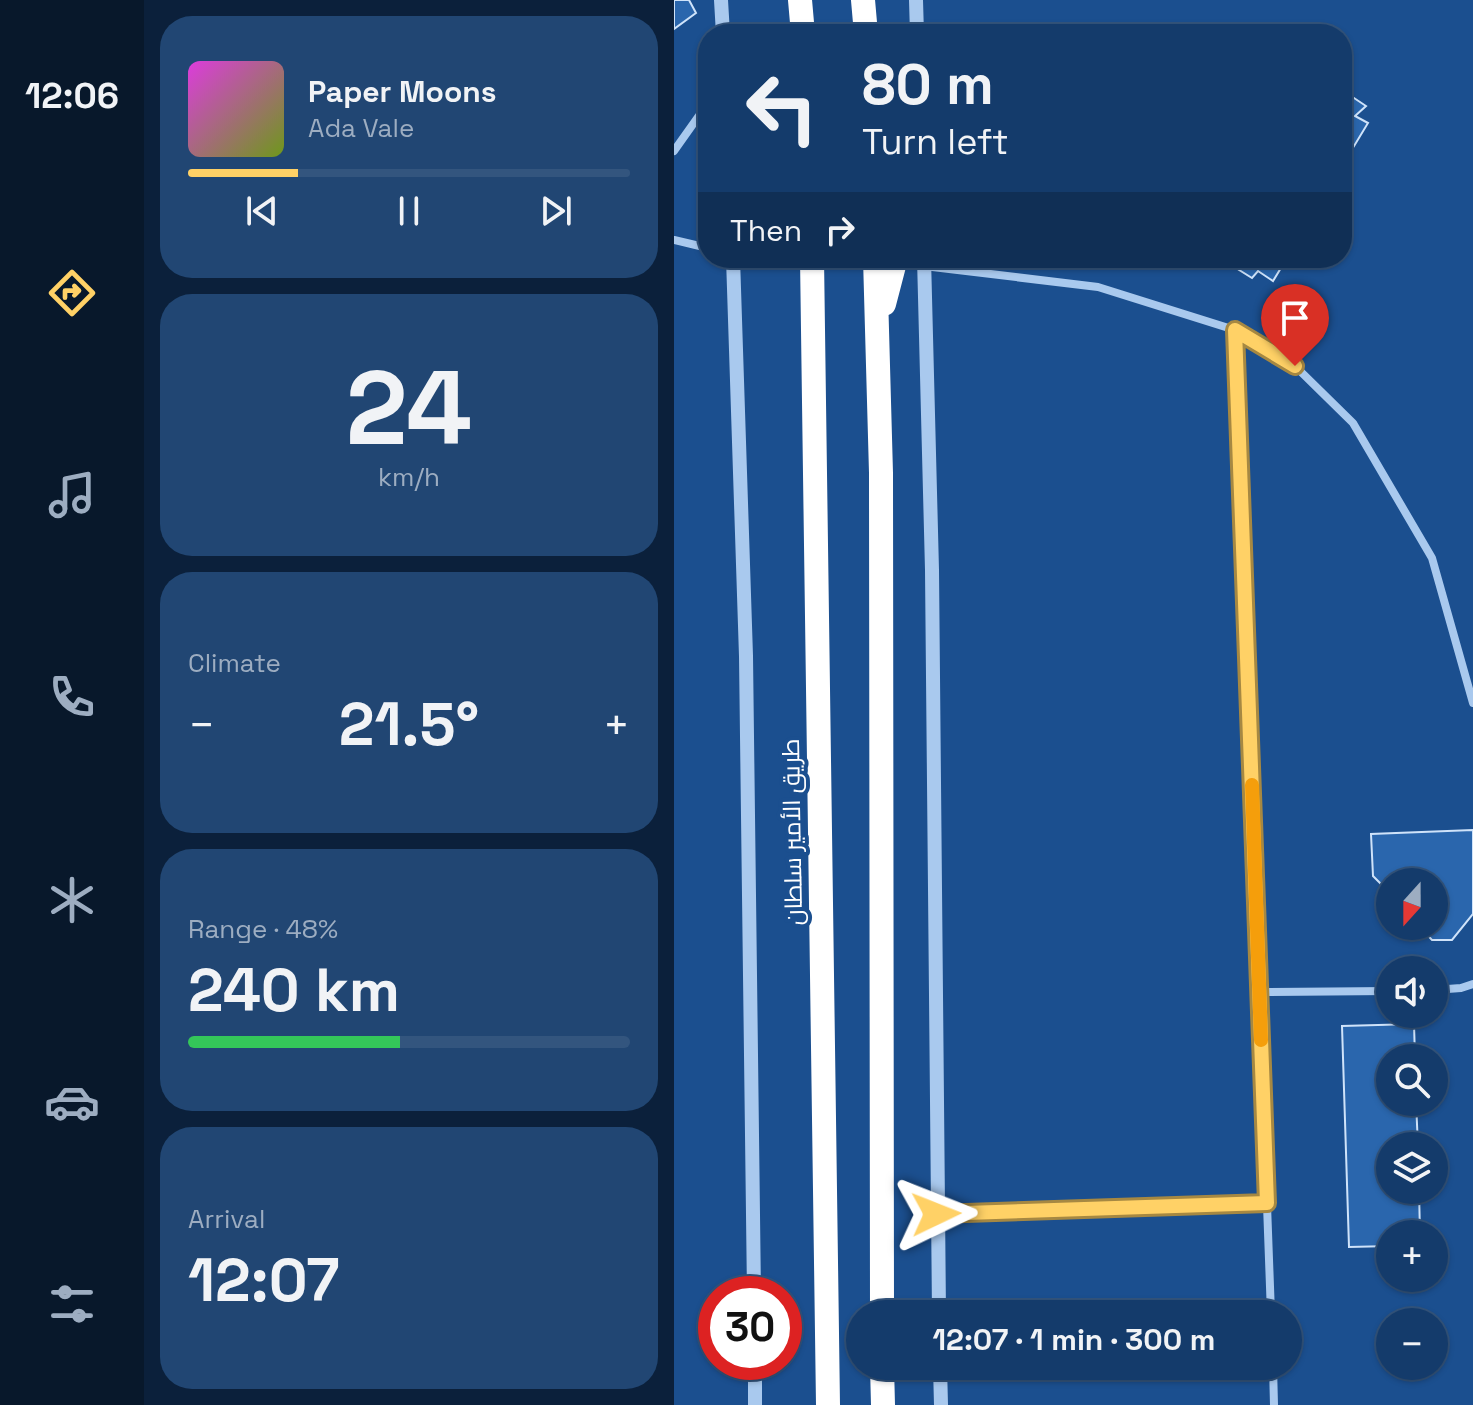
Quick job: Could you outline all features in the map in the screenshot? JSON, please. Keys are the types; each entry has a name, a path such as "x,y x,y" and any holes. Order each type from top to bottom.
{"highway":[{"path":"800,0 802,24"},
{"path":"863,0 865,24"},
{"name":"طريق الأمير سلطان","path":"812,268 828,1405"},
{"path":"875,268 881,473 882,1300"},
{"path":"877,330 893,268"},
{"path":"882,1380 883,1405"}],"street":[{"path":"721,0 722,24"},
{"path":"916,0 917,24"},
{"path":"674,151 698,117"},
{"path":"674,240 698,246"},
{"path":"733,268 746,656 754,1276"},
{"path":"924,268 932,570 939,1300"},
{"path":"966,268 1098,287 1235,330 1295,366 1353,423 1432,558 1473,703"},
{"path":"1235,330 1270,1300"},
{"path":"1448,989 1473,984"},
{"path":"1259,992 1376,991"},
{"path":"936,1214 1267,1203"},
{"path":"755,1380 755,1405"},
{"path":"940,1380 941,1405"},
{"path":"1273,1380 1274,1405"}],"building":[{"path":"674,0 689,0 696,13 674,29"},
{"path":"1352,97 1366,106 1355,116 1368,123 1352,149"},
{"path":"1236,268 1281,268 1273,281 1258,271 1252,278"},
{"path":"1473,830 1473,914 1452,940 1448,940 1448,868 1376,868 1376,879 1373,876 1371,834"},
{"path":"1342,1026 1414,1028 1415,1044 1376,1044 1376,1116 1417,1116 1417,1132 1376,1132 1376,1204 1419,1204 1420,1220 1376,1220 1376,1246 1349,1247"}],"slow traffic":[{"path":"1252,785 1261,1040"}],"route":[{"path":"936,1214 1267,1203 1235,330 1295,366"}]}
